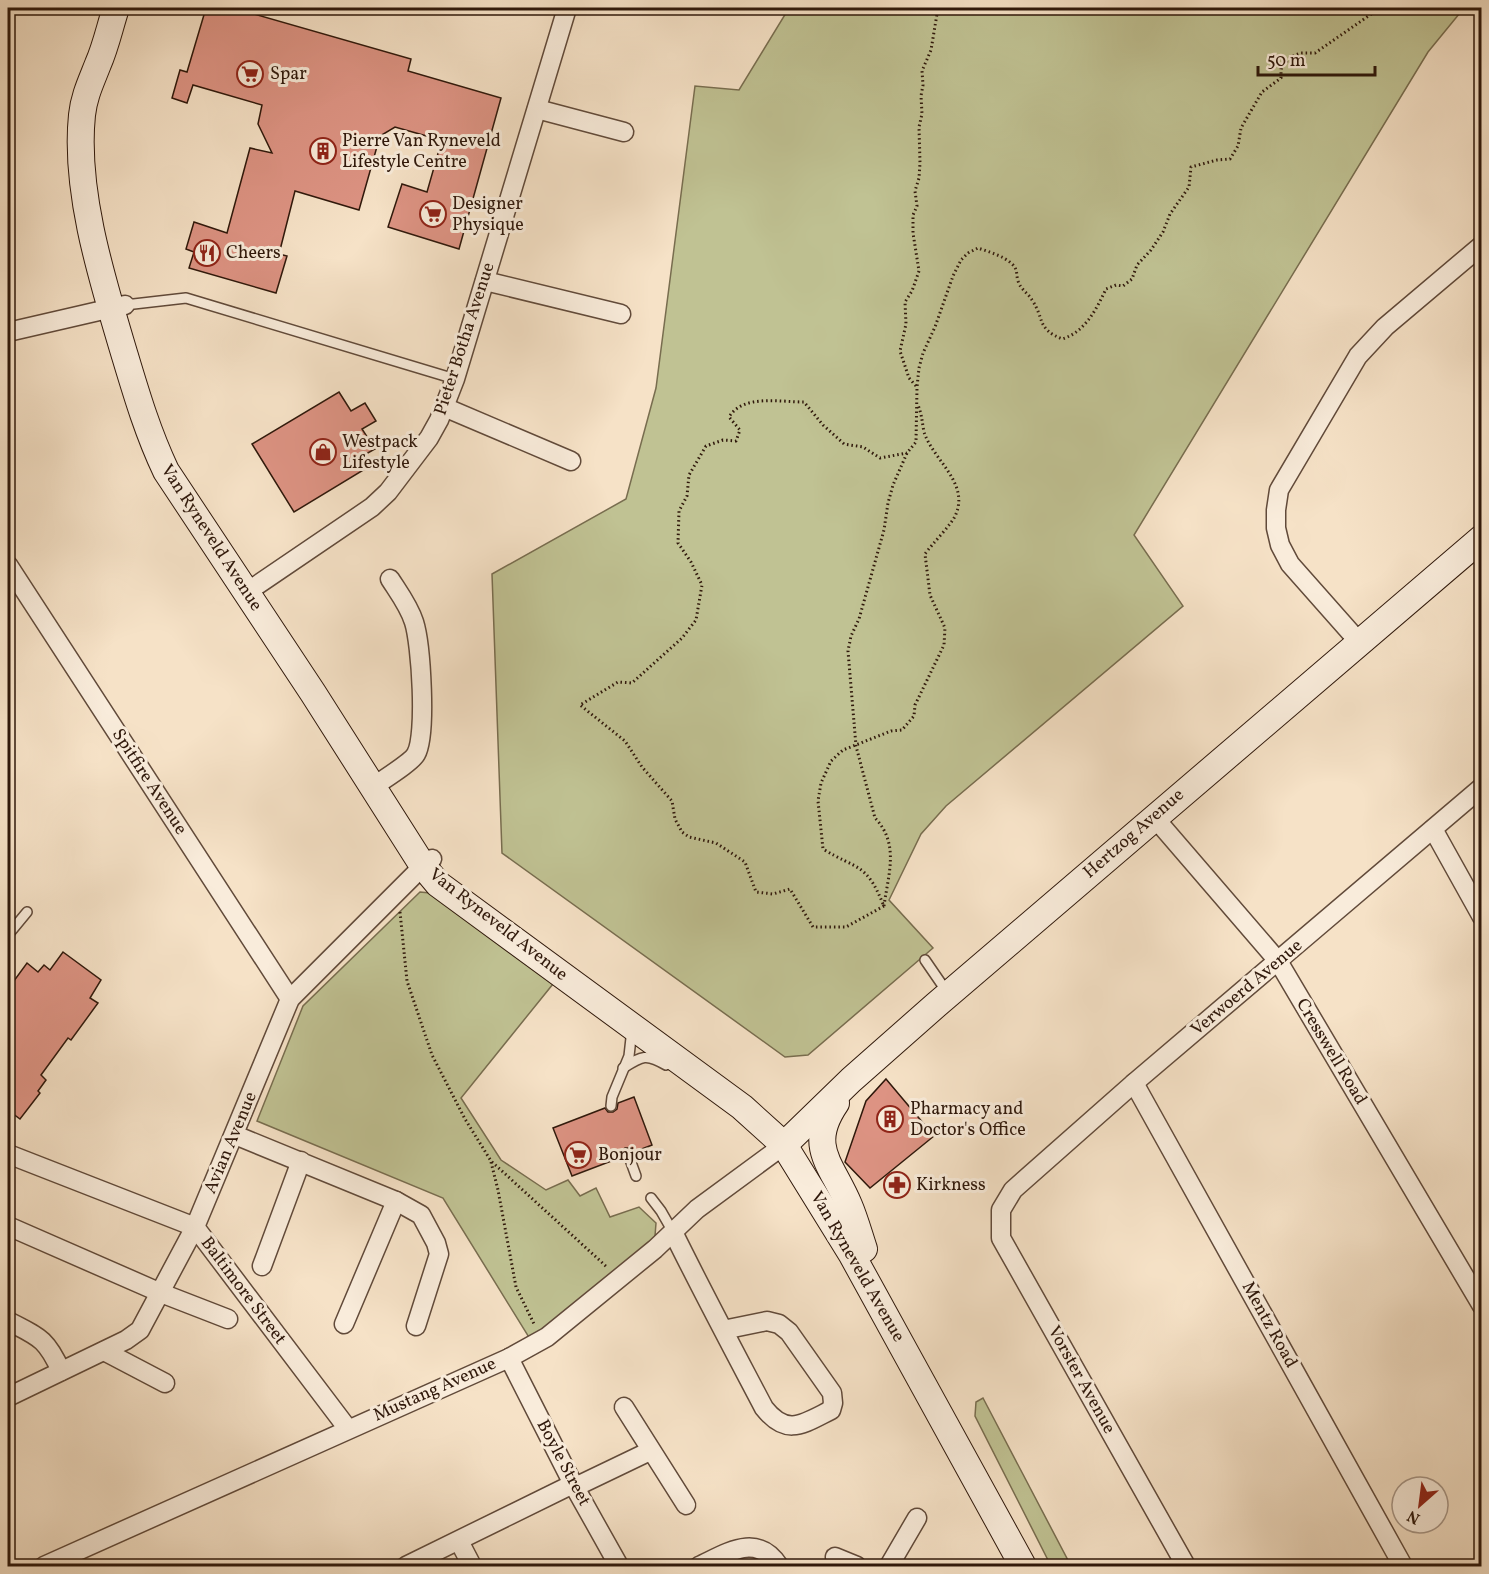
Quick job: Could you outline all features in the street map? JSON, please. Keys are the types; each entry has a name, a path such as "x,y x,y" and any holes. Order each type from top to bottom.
{"main road":[{"name":"Van Ryneveld Avenue","path":"116,8 99,63 84,97 80,139 87,208 118,306 162,428 179,465 252,588 428,862 438,884 788,1141 1023,1566"},
{"name":"Hertzog Avenue","path":"788,1141 851,1080 949,994 1482,538"},
{"name":"Van Ryneveld Avenue","path":"428,862 465,886 675,1039 749,1097 788,1141 864,1249 1037,1566"},
{"path":"851,1080 827,1115 821,1138 824,1155 850,1205 864,1249"}],"street":[{"name":"Pieter Botha Avenue","path":"252,588 372,507 401,477 429,438 455,379 567,8"},
{"path":"537,109 624,132"},
{"path":"1359,642 1290,564 1280,545 1276,528 1279,490 1358,356 1385,327 1482,245"},
{"path":"485,281 621,315"},
{"path":"8,332 118,306"},
{"path":"444,407 571,461"},
{"name":"Spitfire Avenue","path":"8,565 290,999"},
{"path":"377,784 414,758 421,739 421,673 417,631 405,600 390,579"},
{"name":"Verwoerd Avenue","path":"1013,1190 1134,1083 1482,787"},
{"name":"Cresswell Road","path":"1154,817 1278,961 1482,1306"},
{"path":"1433,829 1482,917"},
{"name":"Avian Avenue","path":"8,1397 126,1340 140,1330 195,1227 290,999 428,862"},
{"name":"Mentz Road","path":"1134,1083 1403,1566"},
{"path":"235,1135 396,1201 421,1215 439,1254 416,1326"},
{"name":"Mustang Avenue","path":"44,1566 509,1358 541,1341 620,1279 698,1209 788,1141"},
{"name":"Baltimore Street","path":"8,1154 195,1227 348,1429"},
{"path":"262,1266 301,1161"},
{"name":"Vorster Avenue","path":"1013,1190 1001,1210 1001,1238 1186,1566"},
{"path":"344,1324 396,1201"},
{"path":"8,1226 161,1293 228,1319"},
{"path":"672,1232 723,1330 764,1408 779,1424 787,1426 802,1424 831,1410 832,1393 784,1327 767,1321 723,1330"},
{"path":"8,1321 41,1337 51,1349 61,1371"},
{"path":"104,1351 165,1383"},
{"name":"Boyle Street","path":"509,1358 574,1486 619,1566"},
{"path":"624,1407 686,1505"},
{"path":"406,1566 650,1451"},
{"path":"889,1566 917,1518"},
{"path":"459,1540 472,1566"},
{"path":"699,1566 744,1547 765,1551 773,1557 778,1566"},
{"path":"835,1557 857,1566"}],"lane":[{"path":"118,306 186,298 455,379"},
{"path":"8,935 27,912"},
{"path":"925,960 949,994"},
{"path":"611,1106 612,1097 629,1056 632,1027"},
{"path":"623,1068 640,1057 647,1056 712,1085"},
{"path":"628,1154 636,1176"},
{"path":"651,1198 672,1232"}],"path":[{"path":"917,387 909,378 900,351 906,324 905,302 912,291 919,271 913,233 913,215 917,206 915,191 921,163 919,128 922,114 922,71 931,50 938,8"},
{"path":"884,906 892,861 889,842 883,826 875,819 856,746 848,651 884,530 888,503 907,453 916,442 917,387 923,353 953,276 968,253 978,248 1011,262 1016,268 1018,281 1023,291 1031,298 1037,309 1042,326 1050,334 1062,339 1074,335 1093,313 1106,289 1116,285 1123,286 1132,279 1137,265 1163,232 1170,214 1189,187 1191,167 1230,159 1238,146 1241,128 1248,115 1262,92 1281,78 1281,69 1290,57 1301,53 1315,53 1380,8"},
{"path":"884,906 846,927 813,927 790,890 772,894 756,892 745,862 716,843 689,837 682,832 675,819 672,801 642,767 625,741 580,705 618,682 632,683 682,638 696,620 702,585 691,562 678,543 679,511 687,496 689,475 706,446 723,440 736,441 740,430 729,417 733,410 755,401 804,402 823,425 844,444 863,447 880,458 907,453"},
{"path":"884,906 874,883 863,870 823,849 820,840 818,801 821,783 831,761 843,750 891,731 903,730 910,723 914,716 915,705 944,645 945,628 930,595 925,554 956,516 959,500 957,485 942,465 924,431 923,416 917,402"},
{"path":"396,895 401,913 407,981 432,1055 490,1161 498,1190 516,1287 541,1341"},
{"path":"490,1161 620,1279"}],"green space":[{"path":"789,8 1464,8 1428,52 1134,535 1183,606 946,806 921,834 889,900 933,948 808,1055 785,1057 502,853 492,574 626,499 656,388 695,86 739,90"},
{"path":"420,892 450,895 557,979 461,1098 501,1160 546,1190 568,1180 580,1196 596,1188 610,1217 639,1207 656,1223 654,1249 530,1339 443,1198 257,1121 303,1006"},
{"path":"983,1398 1071,1566 1051,1566 975,1416 976,1402"}],"building":[{"name":"Pierre Van Ryneveld Lifestyle Centre","path":"206,8 233,8 411,59 408,71 501,98 459,249 388,227 402,184 427,192 439,150 430,137 395,127 380,136 359,210 295,191 279,254 287,256 276,293 189,268 194,252 186,249 194,222 227,233 250,148 272,153 258,124 262,105 193,85 187,103 172,98 180,70 187,72"},
{"path":"339,392 351,411 365,403 376,421 362,429 375,449 364,455 370,466 294,512 252,444"},
{"path":"63,952 101,980 90,998 98,1003 41,1075 46,1080 38,1091 40,1093 20,1119 8,1110 8,989 27,963 38,972 44,965 50,970"},
{"name":"Pharmacy and Doctor's Office","path":"886,1079 934,1136 870,1188 845,1162 866,1101"},
{"path":"634,1097 652,1145 634,1152 630,1148 625,1148 622,1157 572,1176 553,1128 605,1108 608,1112 613,1112 617,1109 618,1103"}],"place":[{"name":"Spar","path":"250,74"},
{"name":"Pierre Van Ryneveld Lifestyle Centre","path":"323,151"},
{"name":"Designer Physique","path":"433,214"},
{"name":"Cheers","path":"207,253"},
{"name":"Westpack Lifestyle","path":"323,452"},
{"name":"Pharmacy and Doctor's Office","path":"890,1119"},
{"name":"Bonjour","path":"578,1155"},
{"name":"Kirkness","path":"897,1185"}]}
